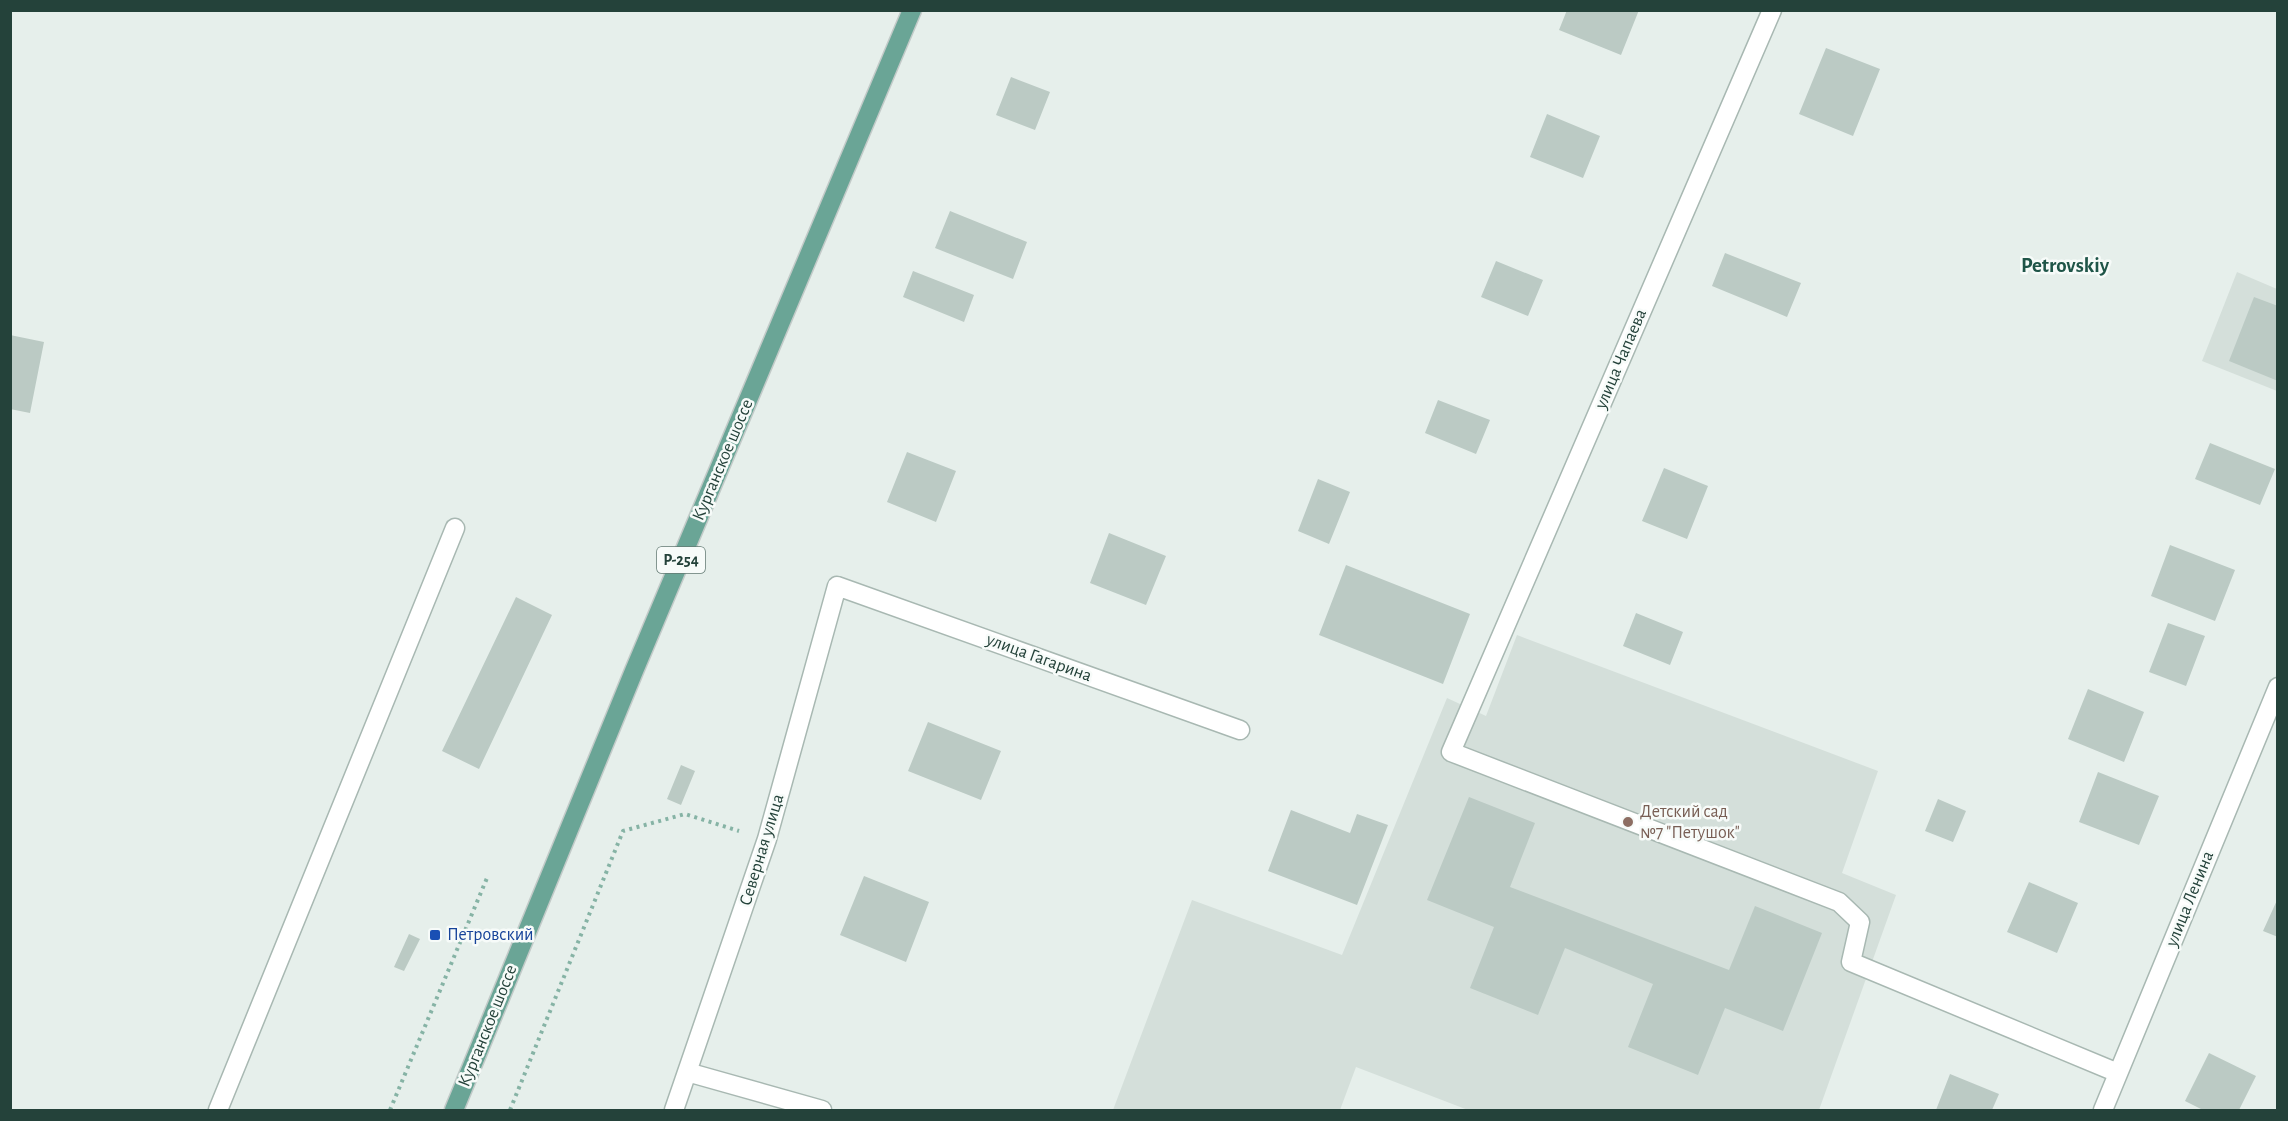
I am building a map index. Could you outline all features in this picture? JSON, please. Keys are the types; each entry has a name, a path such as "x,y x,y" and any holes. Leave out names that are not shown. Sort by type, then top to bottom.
{"main road":[{"name":"Курганское шоссе","path":"453,1110 634,671 912,10"}],"street":[{"name":"улица Чапаева","path":"1772,10 1451,752 1839,902 1860,922 1851,962 2118,1073"},
{"path":"218,1110 455,528"},
{"name":"улица Гагарина","path":"837,586 1240,730"},
{"name":"Северная улица","path":"674,1110 767,840 837,586"},
{"name":"улица Ленина","path":"2103,1110 2277,687"},
{"path":"687,1072 822,1110"}],"path":[{"path":"510,1110 623,831 685,814 767,840"},
{"path":"390,1110 487,878"}],"shaded area":[{"path":"2237,272 2277,289 2277,391 2202,361"},
{"name":"Детский сад №7 \"Петушок\"","path":"1517,635 1878,771 1842,873 1896,895 1819,1110 1468,1110 1356,1067 1340,1110 1113,1110 1192,900 1342,955 1447,698 1486,716"}],"building":[{"path":"1567,10 1639,10 1621,55 1559,30"},
{"path":"1826,48 1880,69 1853,136 1799,114"},
{"path":"1011,77 1050,92 1035,130 996,115"},
{"path":"1547,114 1600,136 1583,178 1530,157"},
{"path":"950,211 1027,242 1013,279 935,248"},
{"path":"1725,253 1801,283 1787,317 1712,286"},
{"path":"1496,261 1543,280 1528,316 1481,297"},
{"path":"913,271 974,295 964,322 903,297"},
{"path":"2254,297 2278,306 2278,381 2229,361"},
{"path":"10,335 44,342 30,413 10,409"},
{"path":"1438,400 1490,420 1476,454 1425,433"},
{"path":"2210,443 2275,469 2260,505 2195,479"},
{"path":"907,452 956,471 936,522 887,502"},
{"path":"1664,468 1708,486 1687,539 1642,521"},
{"path":"1318,479 1350,492 1329,544 1298,531"},
{"path":"1109,533 1166,556 1146,605 1090,583"},
{"path":"2170,545 2235,570 2215,621 2151,596"},
{"path":"1346,565 1470,614 1443,684 1319,635"},
{"path":"516,597 552,615 479,769 442,751"},
{"path":"1636,613 1683,632 1670,665 1623,646"},
{"path":"2168,623 2205,636 2186,686 2149,672"},
{"path":"2088,689 2144,712 2124,762 2068,739"},
{"path":"928,722 1001,751 981,800 908,771"},
{"path":"681,765 695,771 681,805 667,799"},
{"path":"2098,772 2159,796 2139,845 2079,822"},
{"path":"1469,797 1535,823 1510,887 1729,970 1755,906 1822,933 1783,1031 1725,1008 1698,1075 1628,1047 1653,984 1565,948 1538,1015 1470,988 1494,927 1427,900"},
{"path":"1938,799 1966,811 1953,842 1925,831"},
{"path":"1291,810 1350,833 1357,814 1388,825 1357,905 1268,871"},
{"path":"864,876 929,902 906,962 840,935"},
{"path":"2029,882 2078,903 2057,953 2007,932"},
{"path":"2278,898 2278,937 2263,931"},
{"path":"409,934 420,939 404,971 394,967"},
{"path":"2209,1053 2256,1076 2239,1110 2203,1110 2185,1101"},
{"path":"1950,1074 1999,1094 1992,1110 1936,1110"}],"place":[{"name":"Детский сад №7 \"Петушок\"","path":"1628,822"},
{"name":"Петровский","path":"435,935"}],"district":[{"name":"Petrovskiy","path":"2065,265"}]}
